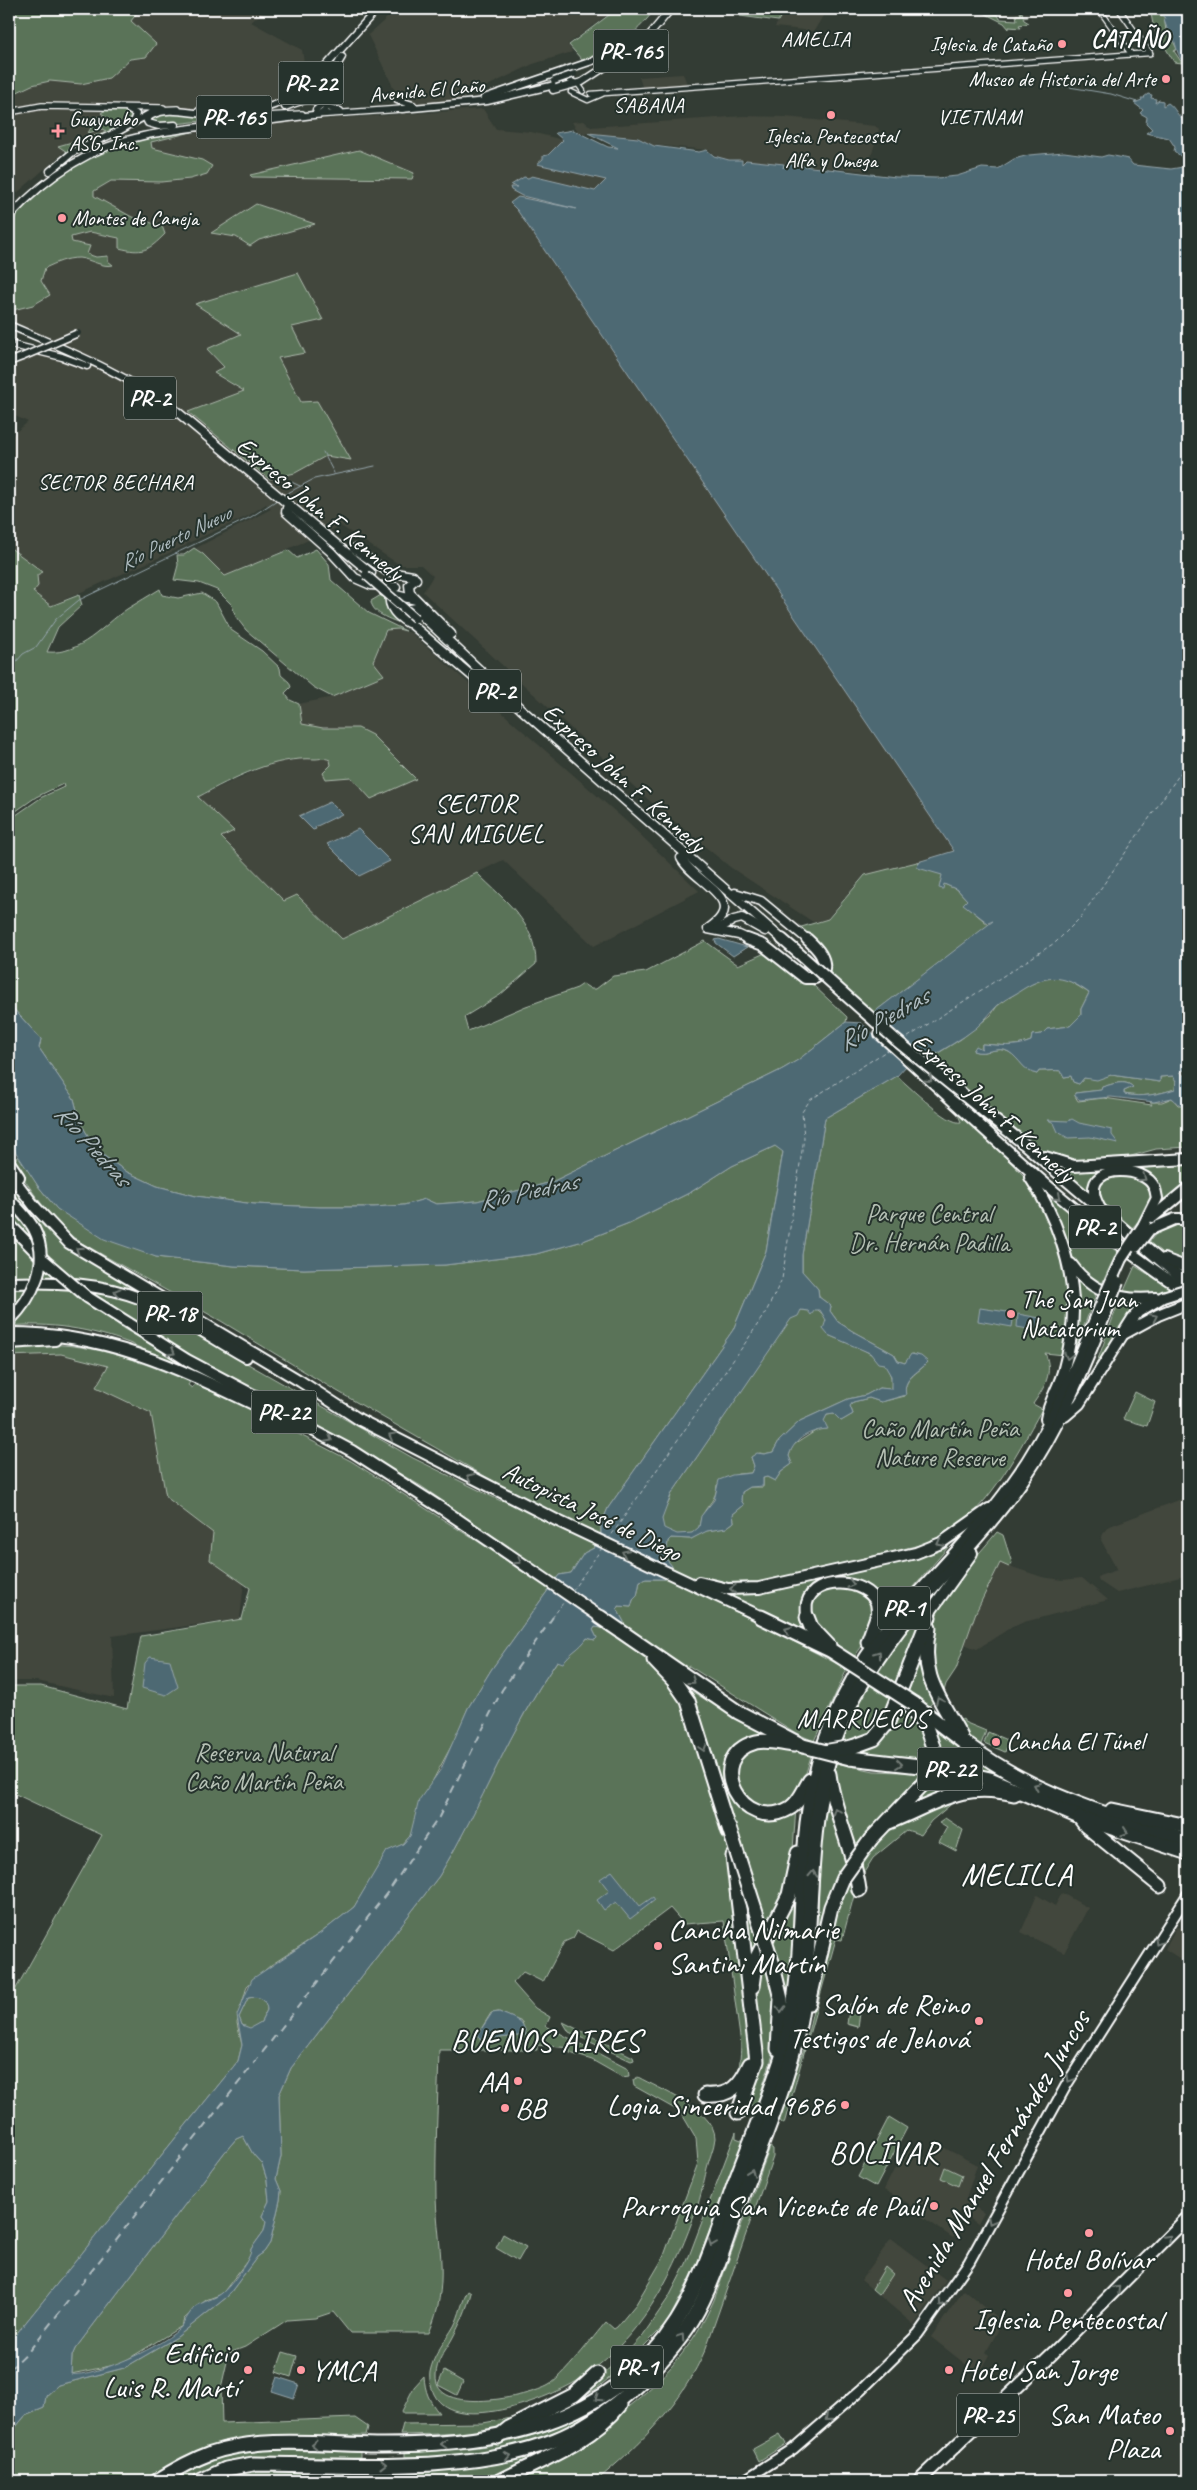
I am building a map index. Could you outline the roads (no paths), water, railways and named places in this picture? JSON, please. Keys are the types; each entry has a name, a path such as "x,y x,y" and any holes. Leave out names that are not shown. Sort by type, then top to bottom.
{"highway":[{"name":"PR-22","path":"9,217 66,166 93,151 122,141 241,120 269,111 305,94 342,57 358,35 370,9"},
{"name":"PR-22","path":"363,23 377,9"},
{"name":"PR-22","path":"9,208 50,171 75,154 112,140 135,134 232,119 283,102 308,86 358,35 371,25 384,9"},
{"name":"Avenida El Caño","path":"401,108 484,98 557,83 575,83 635,41 649,28 663,9"},
{"name":"PR-165","path":"575,83 619,58 647,38 671,9"},
{"path":"484,98 608,56 635,41"},
{"path":"122,141 312,116 324,112 326,105 325,86 342,57"},
{"name":"Avenida El Caño","path":"401,108 500,99 557,83"},
{"path":"500,99 563,89 575,83"},
{"path":"196,111 229,113 246,111 308,86"},
{"path":"269,111 307,99 318,100 322,104 317,110 295,114"},
{"path":"397,100 416,106"},
{"path":"326,105 329,109 340,111"},
{"path":"129,110 136,114 132,122"},
{"path":"50,171 62,158 119,131 156,110"},
{"path":"203,124 157,126 149,124 146,119 152,114 161,112 205,114"},
{"name":"Expreso John F. Kennedy","path":"9,326 114,375 170,412 278,494"},
{"name":"Expreso John F. Kennedy","path":"9,326 91,361 133,382 154,394 202,430 278,494 286,503 371,571 415,619 764,931 802,960 897,1041 1023,1143 1188,1284"},
{"path":"9,362 78,333"},
{"path":"9,338 9,345 44,352 114,375"},
{"path":"44,352 82,368"},
{"path":"158,392 188,414 202,430"},
{"path":"286,503 363,556 376,570 377,575 369,579 353,573"},
{"path":"286,503 286,512 361,582 379,591 392,588 417,600"},
{"path":"363,556 371,571 384,577 379,591"},
{"path":"371,571 415,577 409,587 410,593 520,703 521,708"},
{"path":"392,588 389,604 392,609 400,618 415,619"},
{"path":"415,619 404,617 404,612 410,608 421,609 443,627"},
{"name":"Expreso John F. Kennedy","path":"415,619 521,708 754,914 1008,1153 1108,1238 1188,1293"},
{"path":"681,858 684,864 720,897 724,904 722,920 713,929"},
{"path":"710,875 717,877 739,897 756,899 776,912 815,946 824,956 827,967 825,971 811,979 800,976 762,945 735,934 713,929"},
{"path":"754,914 748,903 756,899"},
{"path":"713,929 738,918 748,920 764,931"},
{"path":"731,921 730,928 735,934"},
{"path":"1023,1143 1055,1162 1074,1166 1188,1159"},
{"path":"1008,1153 1027,1173 1041,1194 1066,1256 1074,1291 1075,1314 1062,1378 1046,1416 1046,1430"},
{"path":"9,1162 24,1184 35,1207"},
{"path":"1101,1210 1094,1191 1095,1183 1099,1177 1113,1170 1136,1173 1152,1184 1156,1194 1155,1205 1146,1228 1156,1229 1168,1220 1188,1219"},
{"name":"Autopista José de Diego","path":"9,1173 35,1207 69,1243 300,1381 315,1393 407,1445 505,1495 832,1651 874,1677 912,1707"},
{"name":"PR-1","path":"769,2108 776,2072 794,2008 806,1815 813,1778 835,1712 866,1655 897,1616 994,1507 1046,1430 1071,1382 1106,1303 1146,1228 1188,1188"},
{"name":"PR-1","path":"1146,1228 1188,1195"},
{"path":"9,1198 34,1228 40,1243 41,1259 39,1272 32,1290 20,1310 9,1321"},
{"name":"PR-22","path":"9,1224 44,1260 87,1297 136,1331 192,1364 291,1415 305,1426 352,1451 478,1533 738,1712 803,1746 827,1758 851,1753 966,1773 1004,1784 1044,1802 1188,1840"},
{"path":"1148,1251 1175,1265 1188,1268"},
{"path":"1066,1256 1087,1282 1108,1295 1140,1300 1163,1297 1188,1289"},
{"name":"PR-18","path":"9,1283 74,1284 108,1289 135,1297 158,1306 296,1386 315,1393"},
{"path":"1061,1420 1079,1404 1138,1312 1163,1297"},
{"name":"PR-1","path":"157,2481 203,2456 234,2447 270,2444 408,2445 466,2443 529,2431 595,2401 619,2383 664,2340 681,2314 698,2279 796,2044 807,1970 815,1837 827,1758 851,1700 891,1636 989,1525 1023,1482 1061,1420 1078,1384 1106,1303"},
{"path":"1122,1335 1158,1315 1188,1303"},
{"name":"PR-18","path":"9,1333 59,1334 90,1340 146,1357 201,1379 286,1420 305,1426"},
{"path":"9,1343 40,1340 90,1340"},
{"path":"669,1574 728,1589 759,1588 781,1584 930,1548 962,1530 982,1513 994,1507"},
{"path":"851,1753 874,1739 888,1722 926,1622 943,1593 966,1562 989,1525"},
{"path":"832,1651 816,1633 808,1620 810,1600 819,1588 833,1583 851,1583 867,1591 874,1599 879,1616 876,1627 867,1644 866,1655"},
{"path":"943,1593 928,1633 927,1666 937,1696 963,1742"},
{"path":"636,1641 674,1681 688,1701 779,1988 782,2014 776,2072"},
{"name":"PR-22","path":"912,1707 1013,1775 1080,1811 1188,1853"},
{"path":"796,2044 803,2031 831,1908 843,1878 871,1839 922,1785 932,1769 933,1747 926,1727 912,1707"},
{"path":"803,1746 767,1742 752,1743 743,1748 733,1760 729,1774 730,1787 740,1802 756,1811 768,1813 784,1811 794,1805 813,1778"},
{"path":"827,1758 834,1804 856,1861 860,1890"},
{"path":"889,1822 946,1795 962,1790 997,1790 1044,1802"},
{"path":"1160,1886 1086,1826 1080,1811 1188,1826"},
{"path":"738,2113 756,2067 757,2036 753,1989 754,1967 757,1957 789,1895 806,1815"},
{"path":"705,2095 720,2096 730,2093 738,2087 756,2047 728,1825"},
{"name":"PR-1","path":"200,2481 226,2469 253,2464 360,2465 477,2462 536,2448 590,2422 624,2398 662,2362 696,2314 714,2275 753,2150"},
{"path":"494,2439 509,2428 574,2395 597,2374"},
{"path":"500,2481 608,2420 617,2411 624,2398"}],"main road":[{"path":"1099,9 1131,54"},
{"path":"591,94 1150,53 1119,9"},
{"path":"558,74 575,83 584,91 596,96"},
{"path":"575,83 588,100 606,93"},
{"path":"176,103 176,106 180,109"},
{"name":"Avenida El Caño","path":"9,113 42,106 164,108 254,116 401,108"},
{"path":"156,110 164,108"},
{"name":"Avenida El Caño","path":"9,113 32,109 156,110 265,118 401,108"},
{"name":"Avenida Manuel Fernández Juncos","path":"743,2481 793,2449 862,2389 918,2334 969,2262 1067,2084 1188,1894"},
{"name":"PR-25","path":"919,2481 1058,2348 1188,2217"}],"water":[{"path":"1163,9 1188,9 1188,61 1182,61 1180,57 1172,35 1175,35 1169,34 1165,18 1159,13 1162,15"},
{"name":"Río Piedras","path":"1148,94 1152,95 1151,98 1156,99 1155,103 1159,100 1163,101 1163,106 1168,103 1171,105 1184,119 1183,123 1188,126 1186,130 1188,132 1188,1068 1180,1072 1188,1079 1188,1105 1179,1104 1172,1098 1154,1102 1111,1097 1080,1100 1075,1096 1075,1093 1101,1090 1102,1087 1123,1083 1133,1087 1124,1091 1124,1094 1137,1096 1157,1094 1175,1089 1176,1081 1173,1076 1160,1077 1160,1082 1111,1075 1097,1080 1084,1078 1079,1084 1073,1082 1071,1076 1064,1077 1061,1071 1039,1071 1037,1074 1033,1073 1005,1050 973,1051 976,1046 982,1049 982,1044 1019,1045 1031,1041 1032,1035 1042,1034 1047,1029 1070,1026 1081,1015 1081,1009 1089,993 1079,986 1062,979 1053,978 1036,982 1006,999 976,1028 927,1060 873,1013 993,921 988,923 963,904 967,900 958,890 944,884 943,889 939,888 942,875 918,868 917,866 921,861 954,851 517,210 510,203 518,197 577,209 522,196 511,190 510,187 517,187 511,185 524,177 532,176 595,191 606,180 537,164 543,159 543,156 548,155 563,140 555,133 573,130 608,147 618,148 588,133 638,138 654,146 699,152 707,150 714,156 729,160 742,160 742,164 746,160 784,164 783,168 786,164 896,177 937,178 957,176 982,168 998,169 1014,159 1029,155 1064,152 1101,157 1108,155 1119,157 1128,159 1133,165 1171,169 1183,167 1183,158 1174,151 1175,147 1169,138 1146,133 1152,129 1146,123 1147,117 1140,113 1143,110 1134,103 1142,100 1141,98 1145,98"},
{"path":"330,802 342,814 315,827 316,829 313,830 299,816"},
{"path":"358,829 390,861 359,876 327,844"},
{"path":"719,939 747,947 733,956 716,943 715,940"},
{"name":"Río Piedras","path":"9,1004 41,1039 39,1048 74,1099 80,1122 97,1151 127,1172 157,1186 196,1196 254,1204 320,1207 404,1205 425,1199 436,1204 477,1201 552,1182 781,1070 798,1060 846,1022 861,1023 908,1064 897,1076 825,1118 802,1255 802,1271 818,1289 819,1297 831,1306 830,1311 838,1322 894,1354 898,1361 905,1363 911,1354 921,1356 928,1362 906,1384 906,1395 881,1402 869,1398 853,1402 850,1406 853,1414 841,1421 834,1414 827,1415 824,1421 828,1429 815,1431 799,1440 789,1456 792,1464 781,1472 775,1481 767,1477 763,1478 763,1486 750,1487 742,1492 741,1500 744,1505 733,1514 734,1522 726,1528 707,1531 691,1539 671,1538 668,1541 666,1559 672,1566 665,1579 646,1579 640,1581 637,1596 633,1600 631,1607 618,1606 617,1609 624,1622 623,1625 609,1633 602,1628 595,1627 593,1630 597,1638 595,1640 587,1638 563,1663 557,1661 540,1686 510,1740 469,1822 439,1876 291,2068 279,2095 281,2156 276,2179 281,2191 280,2200 270,2243 264,2252 257,2257 227,2297 177,2337 124,2368 58,2385 46,2396 44,2408 25,2416 9,2435 9,2343 238,2061 242,2045 237,2015 252,1979 322,1932 354,1907 387,1851 403,1844 410,1836 419,1800 441,1769 468,1708 491,1670 559,1575 571,1573 584,1553 594,1548 601,1534 601,1525 608,1508 733,1330 766,1251 783,1152 775,1146 732,1166 691,1192 629,1223 583,1241 536,1254 445,1265 304,1269 234,1266 156,1257 104,1239 57,1209 38,1186 9,1142","holes":["801,1310 808,1311 811,1315 815,1310 820,1310 826,1320 823,1329 828,1335 870,1353 878,1363 884,1364 891,1376 891,1389 879,1388 866,1395 848,1399 800,1421 779,1441 773,1452 757,1453 751,1457 754,1466 751,1473 732,1475 719,1480 714,1500 701,1516 699,1527 692,1533 677,1534 664,1528 662,1519 671,1495 791,1319 798,1316","248,1998 259,1998 265,2003 267,2010 261,2022 250,2028 242,2025 239,2017","243,2136 253,2154 262,2164 267,2180 269,2201 262,2216 266,2222 264,2231 251,2249 248,2259 240,2272 222,2293 195,2307 182,2326 162,2342 130,2358 96,2371 71,2374 72,2356 75,2349 236,2139"]},
{"path":"1072,1119 1079,1123 1112,1130 1112,1135 1118,1143 1090,1137 1068,1138 1058,1132 1054,1123 1048,1120 1068,1121"},
{"path":"980,1308 1014,1313 1012,1327 978,1321"},
{"path":"1018,1314 1040,1318 1039,1331 1017,1327"},
{"path":"150,1657 170,1660 178,1687 166,1695 142,1688 145,1663"},
{"path":"612,1871 640,1906 653,1897 655,1900 630,1919 616,1902 604,1910 597,1900 609,1891 600,1879"},
{"path":"499,2012 520,2023 526,2035 481,2040 478,2034 492,2013"},
{"path":"277,2377 299,2384 294,2398 272,2391"}],"waterway":[{"path":"1042,76 1051,84 1111,94 1137,102"},
{"path":"323,452 334,473"},
{"name":"Río Puerto Nuevo","path":"284,495 314,479 375,466"},
{"path":"285,479 300,486"},
{"name":"Río Puerto Nuevo","path":"9,670 23,654 36,647 56,619 79,600 251,517 277,500"}],"place":[{"name":"Iglesia de Cataño","path":"1062,44"},
{"name":"Museo de Historia del Arte","path":"1166,79"},
{"name":"Iglesia Pentecostal Alfa y Omega","path":"831,115"},
{"name":"Guaynabo ASG, Inc.","path":"58,131"},
{"name":"Montes de Caneja","path":"62,218"},
{"name":"The San Juan Natatorium","path":"1011,1314"},
{"name":"Cancha El Túnel","path":"996,1742"},
{"name":"Cancha Nilmarie Santini Martín","path":"658,1946"},
{"name":"Salón de Reino Testigos de Jehová","path":"979,2021"},
{"name":"AA","path":"518,2081"},
{"name":"Logia Sinceridad 9686","path":"845,2105"},
{"name":"BB","path":"505,2108"},
{"name":"Parroquia San Vicente de Paúl","path":"934,2206"},
{"name":"Hotel Bolívar","path":"1089,2233"},
{"name":"Iglesia Pentecostal","path":"1068,2293"},
{"name":"Edificio Luis R. Martí","path":"248,2370"},
{"name":"YMCA","path":"301,2370"},
{"name":"Hotel San Jorge","path":"949,2370"},
{"name":"San Mateo Plaza","path":"1170,2431"}],"district":[{"name":"AMELIA","path":"816,39"},
{"name":"CATAÑO","path":"1130,39"},
{"name":"SABANA","path":"649,105"},
{"name":"VIETNAM","path":"980,117"},
{"name":"SECTOR BECHARA","path":"116,482"},
{"name":"SECTOR SAN MIGUEL","path":"476,818"},
{"name":"MARRUECOS","path":"863,1718"},
{"name":"MELILLA","path":"1017,1874"},
{"name":"BUENOS AIRES","path":"546,2040"},
{"name":"BOLÍVAR","path":"884,2152"}],"park label":[{"name":"Parque Central Dr. Hernán Padilla","path":"929,1228"},
{"name":"Caño Martín Peña Nature Reserve","path":"940,1444"},
{"name":"Reserva Natural Caño Martín Peña","path":"264,1768"}]}
